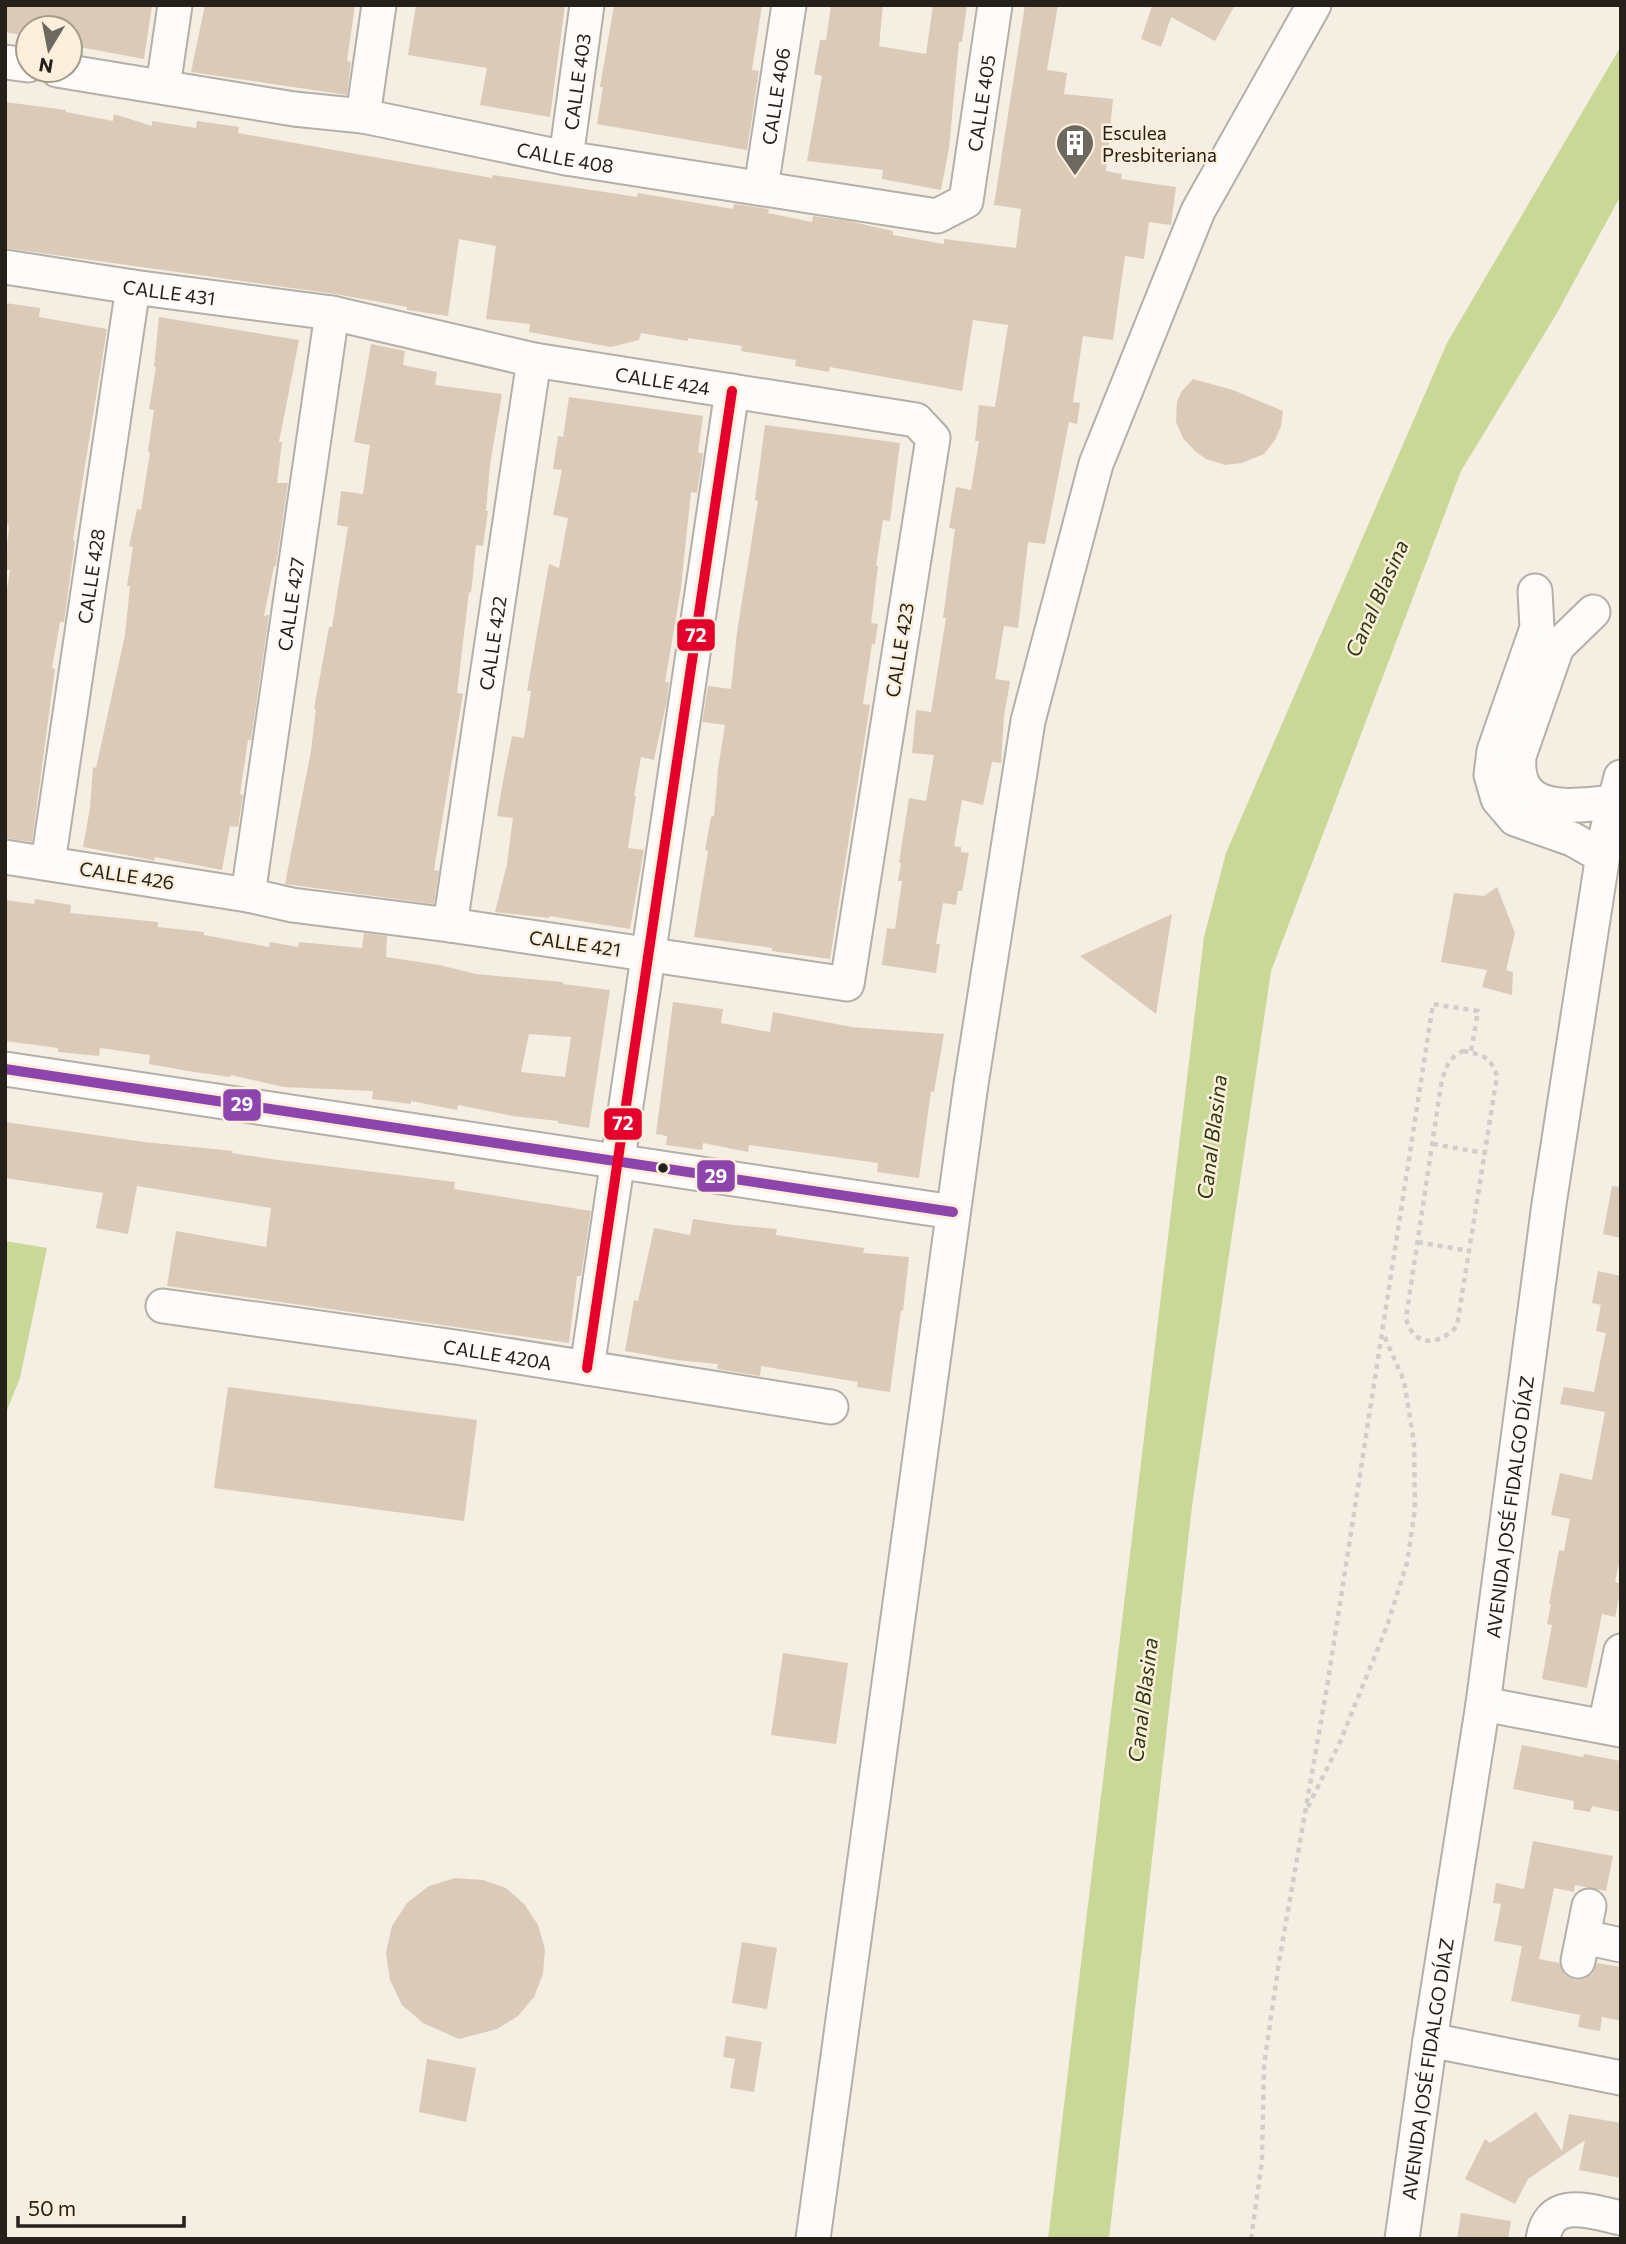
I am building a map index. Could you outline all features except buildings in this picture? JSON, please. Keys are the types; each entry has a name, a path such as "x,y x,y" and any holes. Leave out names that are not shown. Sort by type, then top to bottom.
{"street":[{"path":"163,87 175,5"},
{"path":"363,116 379,5"},
{"name":"CALLE 403","path":"566,158 587,5"},
{"name":"CALLE 406","path":"761,188 789,5"},
{"name":"CALLE 405","path":"965,201 995,5"},
{"path":"813,2239 953,1212 1028,720 1096,464 1198,211 1314,5"},
{"name":"CALLE 408","path":"84,74 294,109 363,116 566,158 937,216 965,201"},
{"name":"CALLE 431","path":"5,267 332,313 534,360"},
{"name":"CALLE 428","path":"48,863 133,287"},
{"name":"CALLE 427","path":"248,895 332,313"},
{"name":"CALLE 424","path":"534,360 916,420"},
{"name":"CALLE 422","path":"450,925 534,360"},
{"path":"587,1368 732,391"},
{"name":"CALLE 423","path":"862,888 933,438 916,420"},
{"path":"1535,591 1537,628 1494,751 1491,775 1498,799 1515,820 1572,839 1602,856"},
{"path":"1593,612 1557,647 1519,756 1517,771 1522,785 1532,797 1552,805 1577,806 1617,790"},
{"name":"AVENIDA JOSÉ FIDALGO DÍAZ","path":"1402,2239 1430,2040 1483,1704 1548,1218 1602,856 1617,790"},
{"name":"CALLE 426","path":"5,857 248,895"},
{"name":"CALLE 421","path":"248,895 292,905 450,925 847,984 862,888"},
{"path":"5,1069 953,1212"},
{"name":"CALLE 420A","path":"163,1306 831,1407"},
{"path":"1483,1704 1613,1728 1621,1651"},
{"path":"1584,1935 1621,1945"},
{"path":"1430,2040 1621,2078"},
{"path":"1543,2239 1545,2230 1558,2213 1571,2208 1621,2218"}],"path":[{"path":"1251,2239 1262,2161 1264,2065 1279,1962 1327,1687 1433,1004 1478,1011 1471,1051"},
{"path":"1463,1051 1483,1055 1493,1065 1497,1076 1485,1153 1457,1326 1447,1338 1435,1341 1416,1338 1409,1329 1406,1318 1433,1144 1446,1068 1453,1056 1463,1051"},
{"path":"1433,1144 1485,1153"},
{"path":"1418,1242 1469,1251"},
{"path":"1305,1814 1340,1742 1387,1626 1407,1563 1415,1509 1414,1443 1404,1381 1382,1331"}],"water":[{"name":"Canal Blasina","path":"1621,46 1621,195 1557,313 1461,471 1271,971 1192,1506 1109,2239 1048,2239 1204,937 1226,853 1447,343"},
{"path":"5,1241 47,1248 20,1378 5,1415"}],"transit line":[{"name":"72","path":"587,1368 732,391"},
{"name":"29","path":"5,1069 953,1212"}],"place":[{"name":"Esculea Presbiteriana","path":"1075,177"}]}
